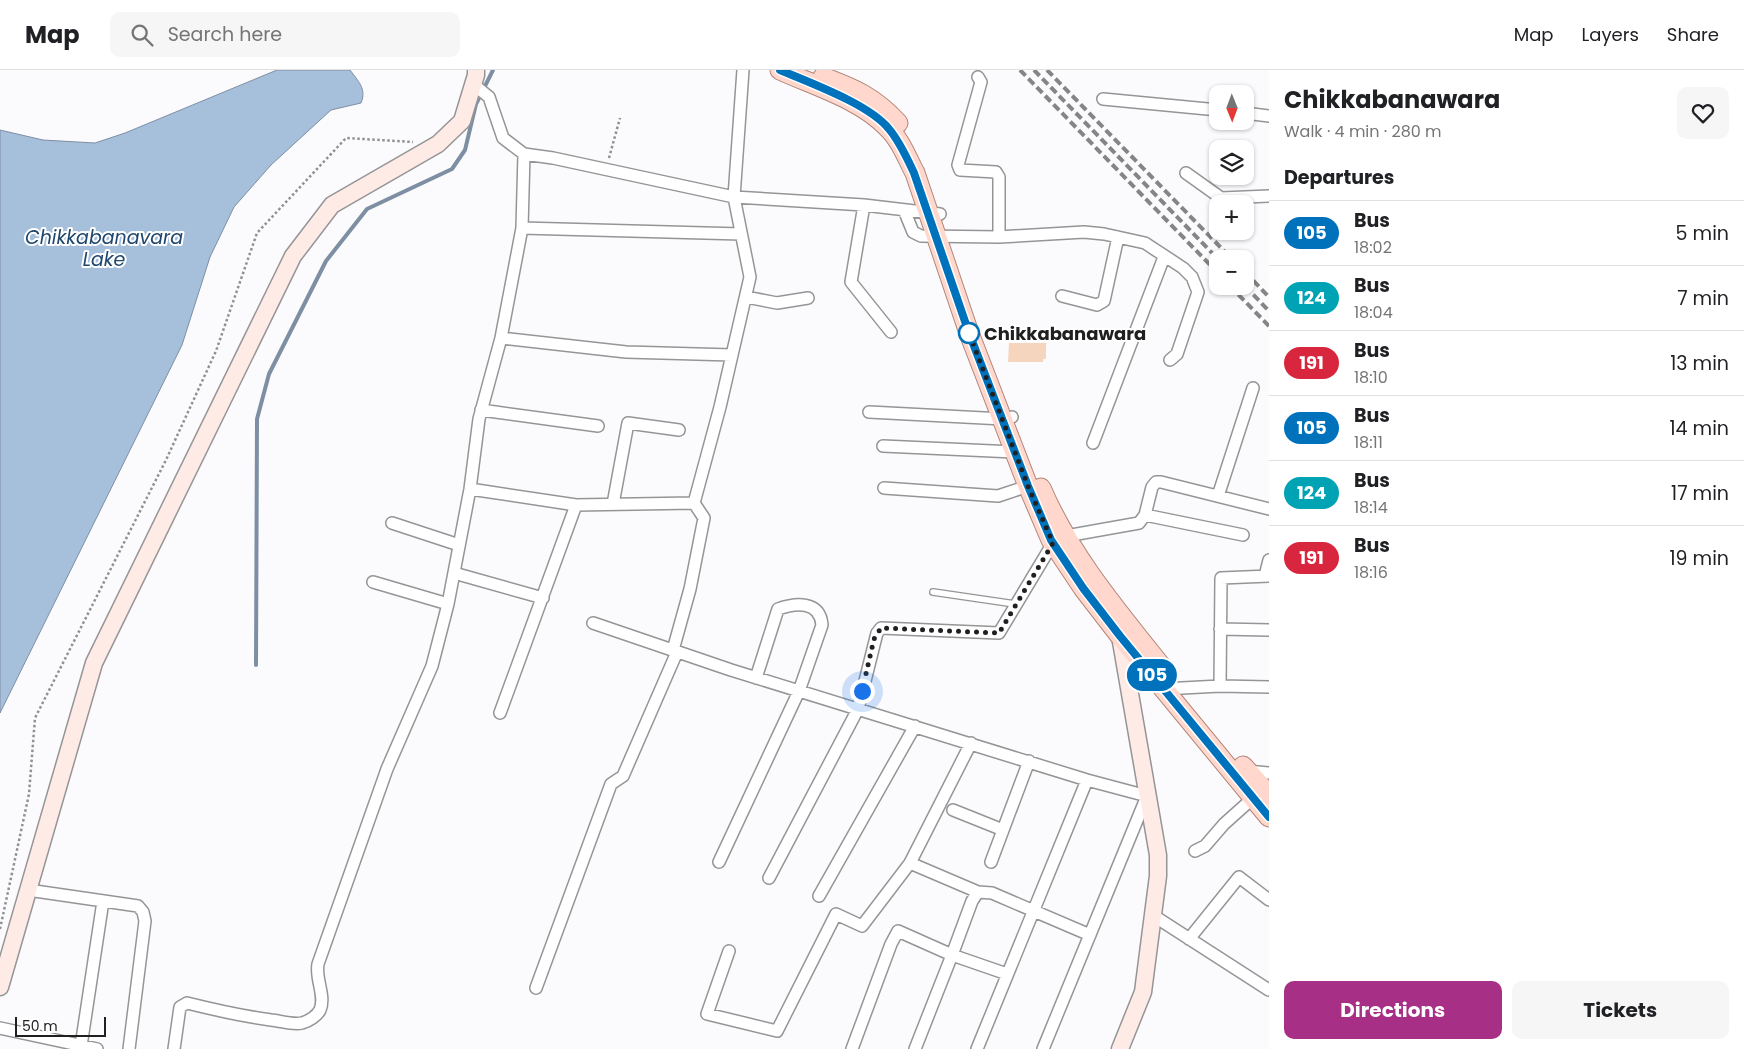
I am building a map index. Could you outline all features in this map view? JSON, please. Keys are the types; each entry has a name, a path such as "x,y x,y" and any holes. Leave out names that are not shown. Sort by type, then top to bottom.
{"main road":[{"path":"780,70 866,109 888,128 904,150 934,214"},
{"path":"813,71 852,88 881,104 904,130 916,151 941,236 1008,418 1044,494 1060,540"},
{"path":"1008,418 1014,452 1028,486 1060,540 1125,631 1261,796 1269,817"}],"street":[{"path":"536,988 611,784 623,776 675,651 690,589 704,518 694,502 750,277 734,197 743,70"},
{"path":"978,76 981,82 958,164 960,170 989,170 996,172 999,177 998,237"},
{"path":"475,80 487,95 495,110 503,138 524,154 606,169 734,197 864,205 934,214"},
{"path":"0,987 94,663 293,256 332,205 438,144 462,121 475,80"},
{"path":"1103,99 1209,109"},
{"path":"1254,114 1269,116"},
{"path":"174,1049 180,1007 187,1003 237,1015 289,1023 301,1023 311,1019 320,1011 322,1002 316,973 318,964 387,769 427,680 448,604 470,489 481,410 501,338 522,228 524,154"},
{"path":"1186,174 1221,198 1269,196"},
{"path":"864,205 851,282 891,332"},
{"path":"904,210 913,232 921,236 998,237 1084,232 1145,243 1183,268 1192,277 1198,292 1198,298 1177,354 1170,360"},
{"path":"522,228 742,234"},
{"path":"1062,296 1097,305 1104,301 1118,237"},
{"path":"1093,443 1164,257"},
{"path":"746,297 777,303 808,298"},
{"path":"501,338 626,352 732,355"},
{"path":"1218,496 1253,388"},
{"path":"481,410 598,426"},
{"path":"869,412 1008,418"},
{"path":"613,504 628,423 679,430"},
{"path":"883,446 1014,452"},
{"path":"769,878 858,709 874,639 881,628 999,633 1016,604 1060,540 1139,523 1145,515 1152,487 1156,482 1269,509"},
{"path":"884,488 998,496 1028,486"},
{"path":"470,489 576,505 694,502"},
{"path":"500,714 576,505"},
{"path":"1145,515 1243,535"},
{"path":"392,523 459,546"},
{"path":"1220,686 1221,578 1267,576 1269,560"},
{"path":"454,573 543,598"},
{"path":"373,582 448,604"},
{"path":"719,862 799,691 822,625 821,617 817,611 807,604 791,604 778,610 756,678"},
{"path":"593,623 756,678 1087,780 1147,796"},
{"path":"1220,629 1269,630"},
{"path":"1120,1049 1143,992 1158,876 1158,854 1147,796 1125,631"},
{"path":"1171,688 1269,687"},
{"path":"819,896 916,726"},
{"path":"729,951 707,1014 777,1031 836,914 862,926 910,864 970,743"},
{"path":"991,862 1029,761"},
{"path":"1239,770 1269,773"},
{"path":"977,1049 1087,780"},
{"path":"1043,1049 1147,796"},
{"path":"1195,851 1205,846 1224,824 1261,796"},
{"path":"953,810 1003,830"},
{"path":"910,864 978,892 992,893 1090,935"},
{"path":"1189,939 1239,877 1269,900"},
{"path":"28,890 138,906 143,912 145,921 128,1049"},
{"path":"915,1049 972,901 978,892"},
{"path":"81,1046 103,901"},
{"path":"1154,916 1269,990"},
{"path":"852,1049 891,944 898,931 952,955 1008,974"},
{"path":"0,1028 52,1044 97,1049"}],"lane":[{"path":"933,592 1016,604"}],"path":[{"path":"606,169 620,118"}],"water":[{"name":"Chikkabanavara Lake","path":"277,70 350,70 359,82 363,98 361,103 331,110 271,165 234,207 210,257 182,345 0,713 0,130 43,140 95,143 125,133"}],"building":[{"path":"1009,343 1046,343 1046,359 1043,359 1043,362 1008,362"}],"waterway":[{"path":"256,665 257,419 269,374 326,261 367,209 452,169 465,150 476,104 493,70"}],"railway":[{"path":"1020,70 1209,264"},
{"path":"1034,70 1209,250"},
{"path":"1047,70 1223,250"},
{"path":"1254,281 1269,297"},
{"path":"1239,295 1269,326"},
{"path":"1254,295 1269,311"}],"bus line":[{"name":"105","path":"780,70 866,109 888,128 904,150 914,173 969,333 1014,452 1051,540 1083,588 1120,636 1269,817"}],"place":[{"name":"Chikkabanawara","path":"969,333"}],"route":[{"path":"862,691 874,639 881,628 999,633 1053,543 1014,452 969,333"}]}
